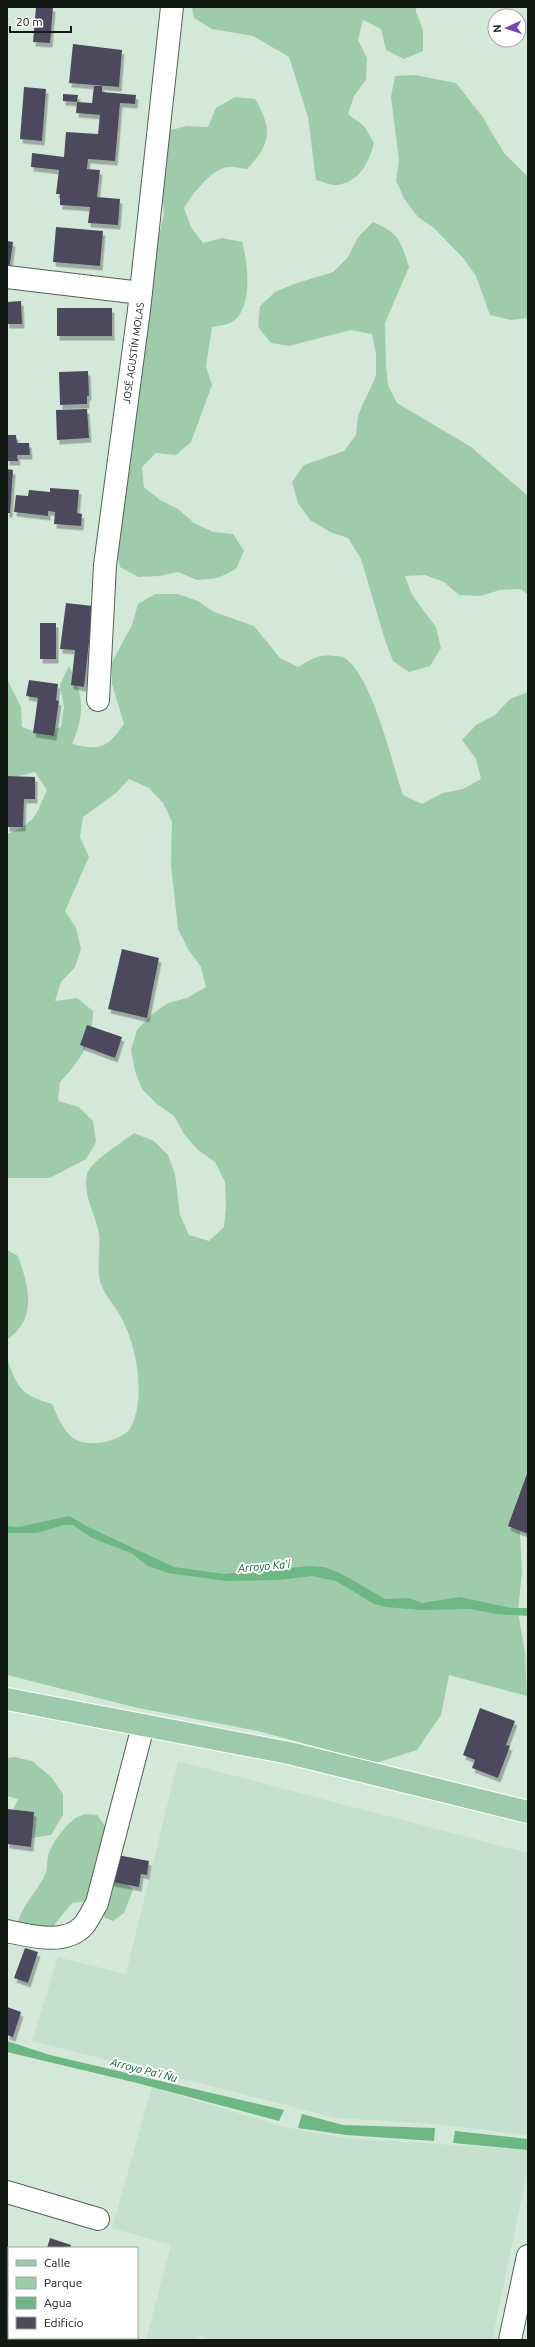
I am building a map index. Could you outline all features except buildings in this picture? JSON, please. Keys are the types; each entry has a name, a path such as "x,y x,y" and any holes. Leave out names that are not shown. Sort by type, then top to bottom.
{"main road":[{"path":"7,1699 289,1753 528,1812"}],"street":[{"name":"JOSÉ AGUSTÍN MOLAS","path":"98,700 105,565 141,293 172,7"},
{"path":"7,277 141,293"},
{"path":"7,1931 45,1938 68,1935 83,1926 97,1903 143,1726"},
{"path":"7,2192 98,2219"},
{"path":"510,2340 528,2256"}],"shaded area":[{"path":"178,1761 528,1853 528,2135 434,2124 337,2118 32,2041 58,1957 126,1974"},
{"path":"152,2087 284,2127 345,2138 528,2150 528,2169 492,2340 215,2340 197,2335 196,2340 146,2340 171,2245 112,2228"}],"green space":[{"path":"192,7 416,7 416,12 423,30 423,51 404,59 386,50 381,29 363,20 358,40 367,58 366,80 354,96 348,114 364,126 374,143 366,164 352,180 337,185 332,185 316,180 308,117 289,57 253,36 212,29 194,18"},
{"path":"415,75 456,83 482,116 504,153 528,177 528,318 511,320 490,315 476,276 464,259 434,228 418,217 405,200 396,181 399,160 391,97 395,76"},
{"path":"235,97 255,99 265,119 267,128 265,144 261,152 247,169 228,167 215,172 203,183 184,208 191,227 203,243 222,238 242,242 247,274 246,298 243,309 238,317 230,323 212,327 206,366 212,385 191,442 176,455 156,453 142,467 144,487 160,500 178,509 194,523 213,532 233,534 244,551 236,569 218,578 197,580 178,572 159,576 138,577 120,567 115,546 149,279 164,214 162,190 167,131 187,126 208,127 216,108"},
{"path":"373,222 389,230 398,239 409,267 385,323 388,385 397,403 471,447 528,496 528,595 521,589 500,590 480,596 459,595 444,582 425,575 405,576 412,595 436,627 441,648 430,666 409,672 393,661 385,640 361,559 348,538 330,532 310,520 298,503 292,482 304,465 344,451 356,435 358,415 376,376 376,354 372,334 351,330 289,346 271,343 258,327 260,306 275,292 294,284 333,272 348,257 358,237"},
{"path":"155,594 178,594 198,601 214,612 254,626 280,658 298,667 319,656 343,657 353,666 363,681 372,700 380,720 403,795 422,804 443,793 463,789 481,779 476,759 462,740 476,725 495,715 510,699 528,692 528,1516 520,1533 522,1572 518,1612 525,1653 527,1696 449,1675 441,1715 417,1750 376,1763 258,1731 138,1708 7,1675 7,1358 14,1377 22,1389 33,1397 52,1404 65,1430 78,1441 85,1443 102,1442 125,1434 130,1429 137,1408 139,1386 134,1350 126,1327 100,1281 99,1235 86,1188 89,1169 108,1152 134,1133 154,1141 168,1155 175,1174 180,1215 189,1235 209,1241 224,1227 226,1206 225,1182 215,1162 198,1150 184,1134 174,1116 157,1104 142,1089 135,1071 131,1050 137,1030 151,1015 168,1003 187,998 206,987 201,967 188,949 178,929 171,865 172,822 163,803 149,788 129,779 116,793 83,817 80,837 89,857 65,911 76,928 81,949 75,967 61,982 55,1001 77,998 93,1011 91,1032 88,1041 80,1058 60,1082 58,1101 79,1107 93,1121 96,1142 86,1159 50,1178 7,1178 7,834 23,826 33,818 40,807 47,790 35,772 15,777 7,784 7,679 21,707 22,727 41,734 61,727 64,707 60,685 69,666 78,686 81,705 79,723 72,744 97,747 108,743 124,724 112,684 112,662 132,625 138,604"},
{"path":"7,1250 18,1256 28,1290 28,1301 27,1312 23,1322 17,1331 7,1340"},
{"path":"14,1757 32,1761 51,1777 63,1794 63,1815 51,1835 32,1838 20,1830 13,1810 18,1799 7,1796 7,1758"},
{"path":"85,1814 97,1815 106,1827 121,1877 133,1890 124,1913 113,1921 105,1918 97,1903 88,1901 72,1903 43,1936 27,1944 18,1945 17,1926 19,1918 45,1875 48,1856 52,1847 65,1828 75,1818"}],"water":[{"path":"69,1516 86,1526 174,1567 224,1574 310,1566 324,1567 342,1574 385,1599 409,1598 422,1603 460,1597 511,1608 528,1608 528,1616 496,1614 470,1609 421,1610 386,1607 374,1604 336,1581 312,1576 279,1580 226,1581 168,1573 148,1566 131,1553 92,1538 73,1525 63,1525 37,1533 7,1533 7,1526 19,1527"},
{"path":"7,2041 50,2055 284,2110 279,2121 137,2083 7,2052"},
{"path":"302,2114 343,2125 435,2128 434,2141 346,2135 298,2128"},
{"path":"455,2131 528,2139 528,2150 453,2143"}],"water label":[{"name":"Arroyo Ka'i","path":"264,1566"},
{"name":"Arroyo Pa'i Ñu","path":"144,2070"}]}
